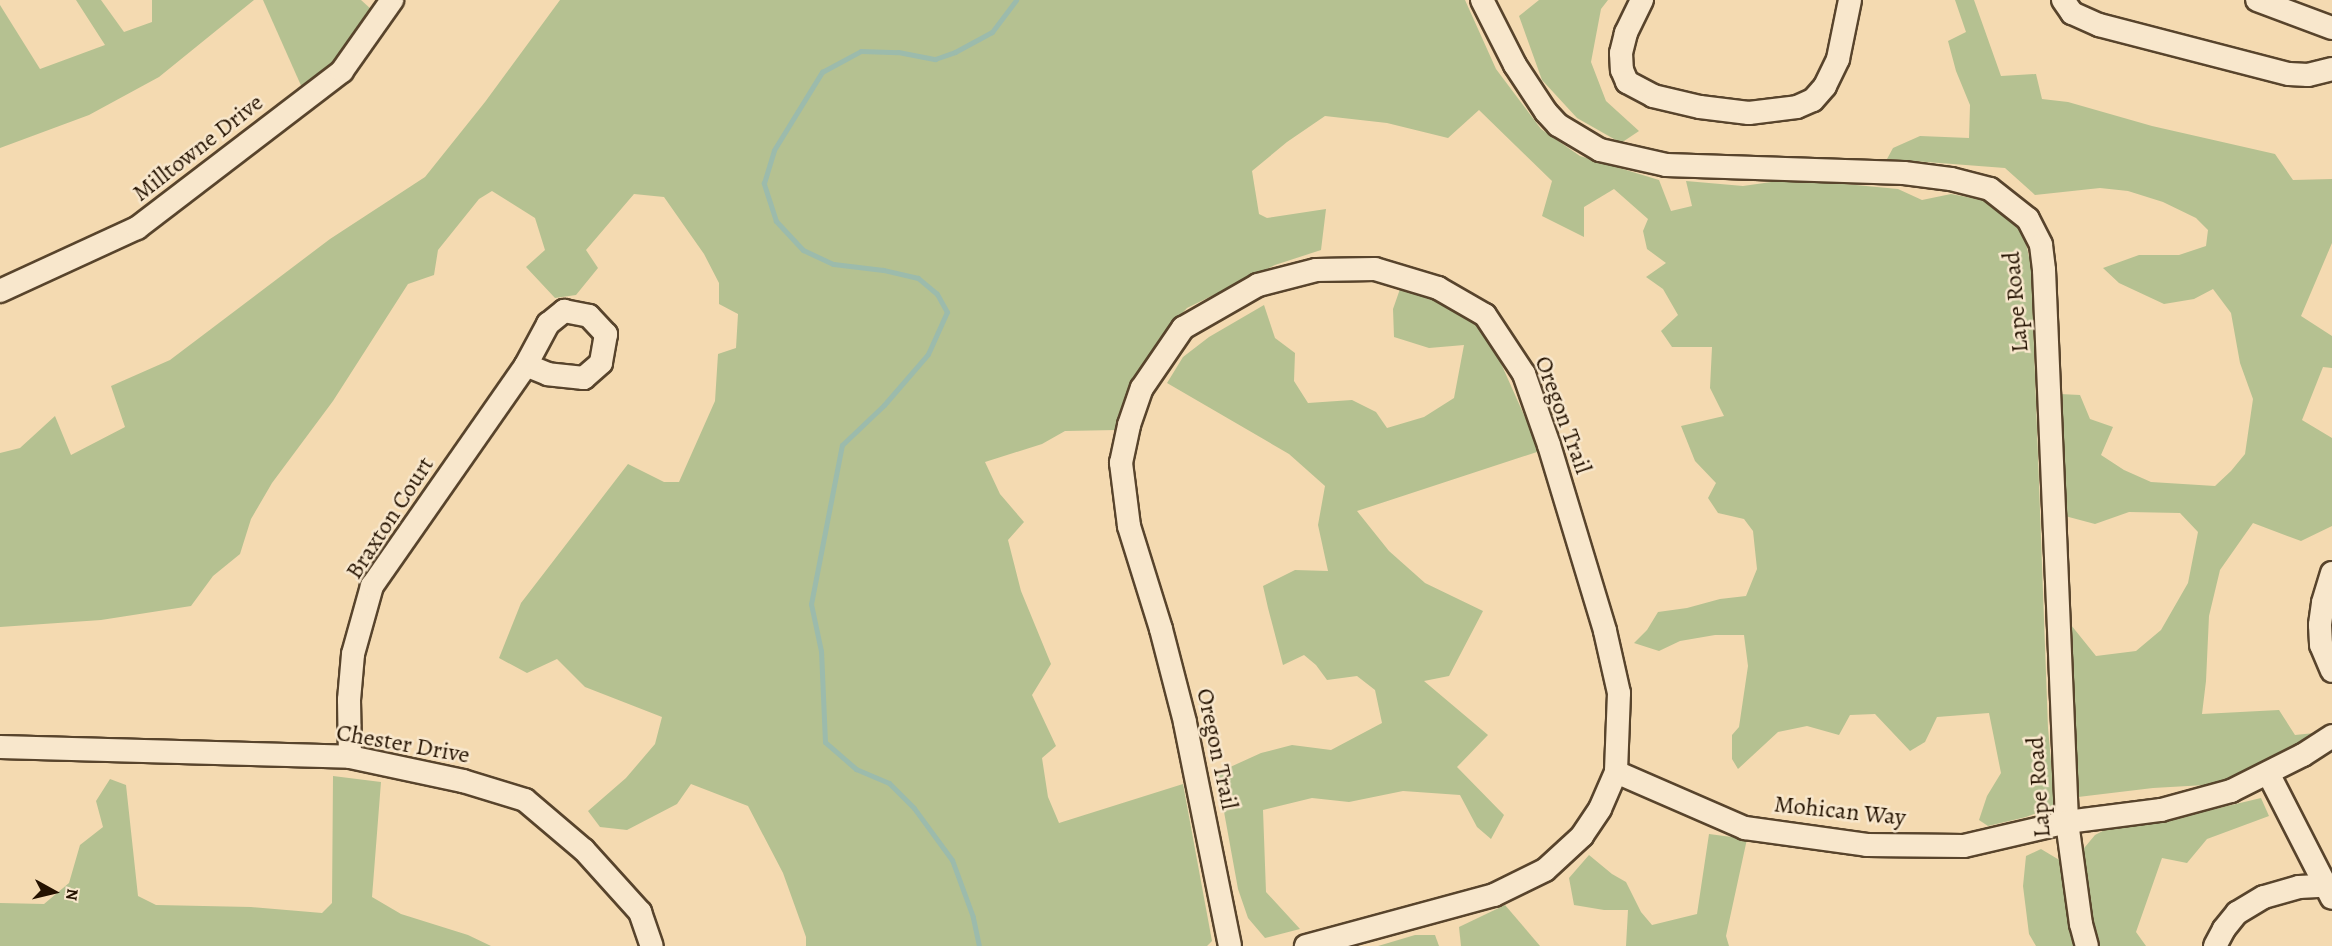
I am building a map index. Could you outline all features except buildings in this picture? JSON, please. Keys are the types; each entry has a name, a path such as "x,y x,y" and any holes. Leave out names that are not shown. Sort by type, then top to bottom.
{"street":[{"name":"Milltowne Drive","path":"0,291 137,228 342,71 392,0"},
{"name":"Lape Road","path":"1482,0 1515,65 1546,112 1558,125 1600,150 1666,165 1904,173 1951,179 1990,189 2028,219 2041,245 2044,270 2067,822 2081,924 2087,946"},
{"path":"1642,0 1626,33 1621,53 1622,70 1627,82 1653,96 1700,107 1749,114 1797,108 1814,100 1825,86 1838,59 1850,0"},
{"path":"2063,0 2072,13 2099,25 2132,34 2289,74 2307,75 2332,69"},
{"path":"2257,0 2332,28"},
{"name":"Oregon Trail","path":"1230,946 1185,722 1161,629 1128,526 1121,463 1129,425 1142,388 1183,328 1258,285 1316,270 1375,269 1438,288 1485,315 1524,374 1549,445 1605,631 1619,693 1616,772 1600,809 1582,836 1545,870 1494,895 1306,946"},
{"name":"Braxton Court","path":"350,757 349,700 353,654 372,586 526,365"},
{"path":"2332,573 2323,603 2320,625 2321,645 2332,671"},
{"name":"Mohican Way","path":"1616,772 1745,828 1867,845 1964,846 2067,822 2161,810 2231,791 2268,773 2332,736"},
{"name":"Chester Drive","path":"0,747 350,757 464,781 525,800 584,850 640,912 652,946"},
{"path":"2268,773 2330,889"},
{"path":"2215,946 2224,929 2237,913 2264,897 2299,887 2330,889"}],"green space":[{"path":"76,0 101,0 124,32 152,22 152,0 254,0 159,77 89,115 0,148 0,5 40,69 105,45"},
{"path":"263,0 361,0 372,10 338,61 303,90"},
{"path":"560,0 1465,0 1496,69 1541,129 1580,156 1659,180 1671,211 1692,206 1686,181 1743,186 1792,179 1898,189 1922,200 1951,194 1982,200 2011,216 2025,239 2031,266 2048,728 2055,806 2026,817 1988,826 1979,820 1987,796 2001,773 1989,713 1937,717 1925,742 1910,751 1875,714 1850,715 1839,735 1807,726 1778,732 1738,769 1732,759 1732,735 1739,727 1748,666 1744,635 1715,635 1680,641 1659,651 1634,643 1647,630 1658,612 1746,596 1757,569 1753,531 1744,519 1718,513 1708,498 1716,483 1695,461 1681,426 1724,416 1710,388 1712,347 1672,347 1661,331 1678,315 1663,289 1646,277 1666,263 1647,249 1643,231 1648,219 1614,189 1584,207 1584,237 1542,216 1552,181 1479,110 1448,138 1387,123 1325,116 1287,142 1252,171 1259,214 1267,218 1326,209 1321,250 1275,265 1187,308 1159,339 1137,377 1116,430 1065,431 1042,444 985,462 1000,494 1024,522 1008,540 1021,591 1051,664 1032,695 1056,746 1042,758 1048,797 1059,823 1183,784 1212,941 1207,946 806,946 806,937 783,873 748,806 691,784 677,804 627,830 600,827 588,811 626,778 655,744 662,717 585,687 557,659 527,673 499,658 521,603 628,464 664,482 679,482 715,401 718,354 736,348 738,314 719,304 719,283 704,254 664,197 634,194 586,250 598,268 576,295 555,298 526,267 545,250 535,218 492,191 479,199 438,250 434,275 408,284 333,401 272,483 251,519 240,554 213,576 191,606 101,620 0,627 0,453 20,448 55,416 71,455 125,427 111,386 170,360 330,239 425,177 485,102"},
{"path":"1539,0 1608,0 1601,9 1591,62 1606,101 1639,131 1621,143 1577,118 1542,80 1519,16"},
{"path":"1955,0 1974,0 2001,76 2036,74 2042,99 2068,102 2152,126 2275,154 2293,180 2332,179 2332,243 2301,316 2332,336 2332,368 2323,367 2302,420 2332,438 2332,526 2301,541 2253,523 2220,570 2209,616 2202,714 2279,710 2295,735 2324,732 2223,784 2153,788 2078,797 2073,770 2067,620 2096,656 2136,651 2161,630 2188,583 2198,532 2180,513 2129,512 2095,524 2065,516 2060,394 2080,395 2090,419 2113,427 2101,455 2124,470 2151,482 2215,486 2231,471 2245,454 2253,399 2240,363 2231,313 2213,289 2194,299 2164,304 2119,283 2103,268 2139,255 2179,255 2206,246 2208,230 2196,218 2163,202 2128,191 2100,188 2035,195 2005,168 1887,159 1893,148 1920,136 1969,138 1970,105 1956,71 1948,41 1966,32"},
{"path":"1400,289 1426,292 1477,318 1495,350 1540,451 1357,511 1389,551 1425,583 1483,611 1449,676 1424,681 1488,735 1457,767 1504,815 1491,839 1477,827 1460,795 1403,791 1349,802 1312,798 1263,810 1266,892 1300,929 1265,938 1248,918 1238,889 1217,773 1261,753 1292,745 1331,750 1382,723 1375,690 1357,676 1327,680 1316,665 1304,655 1283,665 1268,608 1263,586 1295,570 1328,571 1318,525 1325,486 1289,454 1167,383 1183,357 1209,337 1264,305 1275,338 1295,353 1294,381 1308,403 1352,400 1376,412 1387,428 1424,417 1454,398 1464,345 1429,348 1394,337 1393,309"},
{"path":"333,776 381,782 372,897 401,914 468,935 491,946 0,946 0,903 44,904 69,883 80,845 103,827 96,801 110,779 126,785 138,896 156,905 251,907 322,913 332,903"},
{"path":"2261,798 2269,816 2207,839 2187,863 2162,858 2136,932 2146,946 2095,946 2080,853 2095,835 2116,824 2152,824"},
{"path":"1709,834 1747,839 1726,936 1729,946 1626,946 1628,910 1604,910 1574,905 1569,878 1589,855 1626,882 1641,912 1652,925 1697,914"},
{"path":"2041,849 2061,861 2064,895 2074,946 2036,946 2029,934 2023,886 2026,856"},
{"path":"1505,905 1540,946 1461,946 1459,927"},
{"path":"1415,935 1435,935 1439,946 1378,946"}],"waterway":[{"path":"979,946 973,917 952,860 914,808 889,783 856,769 825,742 821,651 811,604 842,445 884,405 928,354 947,312 937,294 918,278 883,270 833,264 803,250 776,221 764,183 774,150 822,72 861,51 898,52 935,59 955,52 992,32 1016,0"}]}
